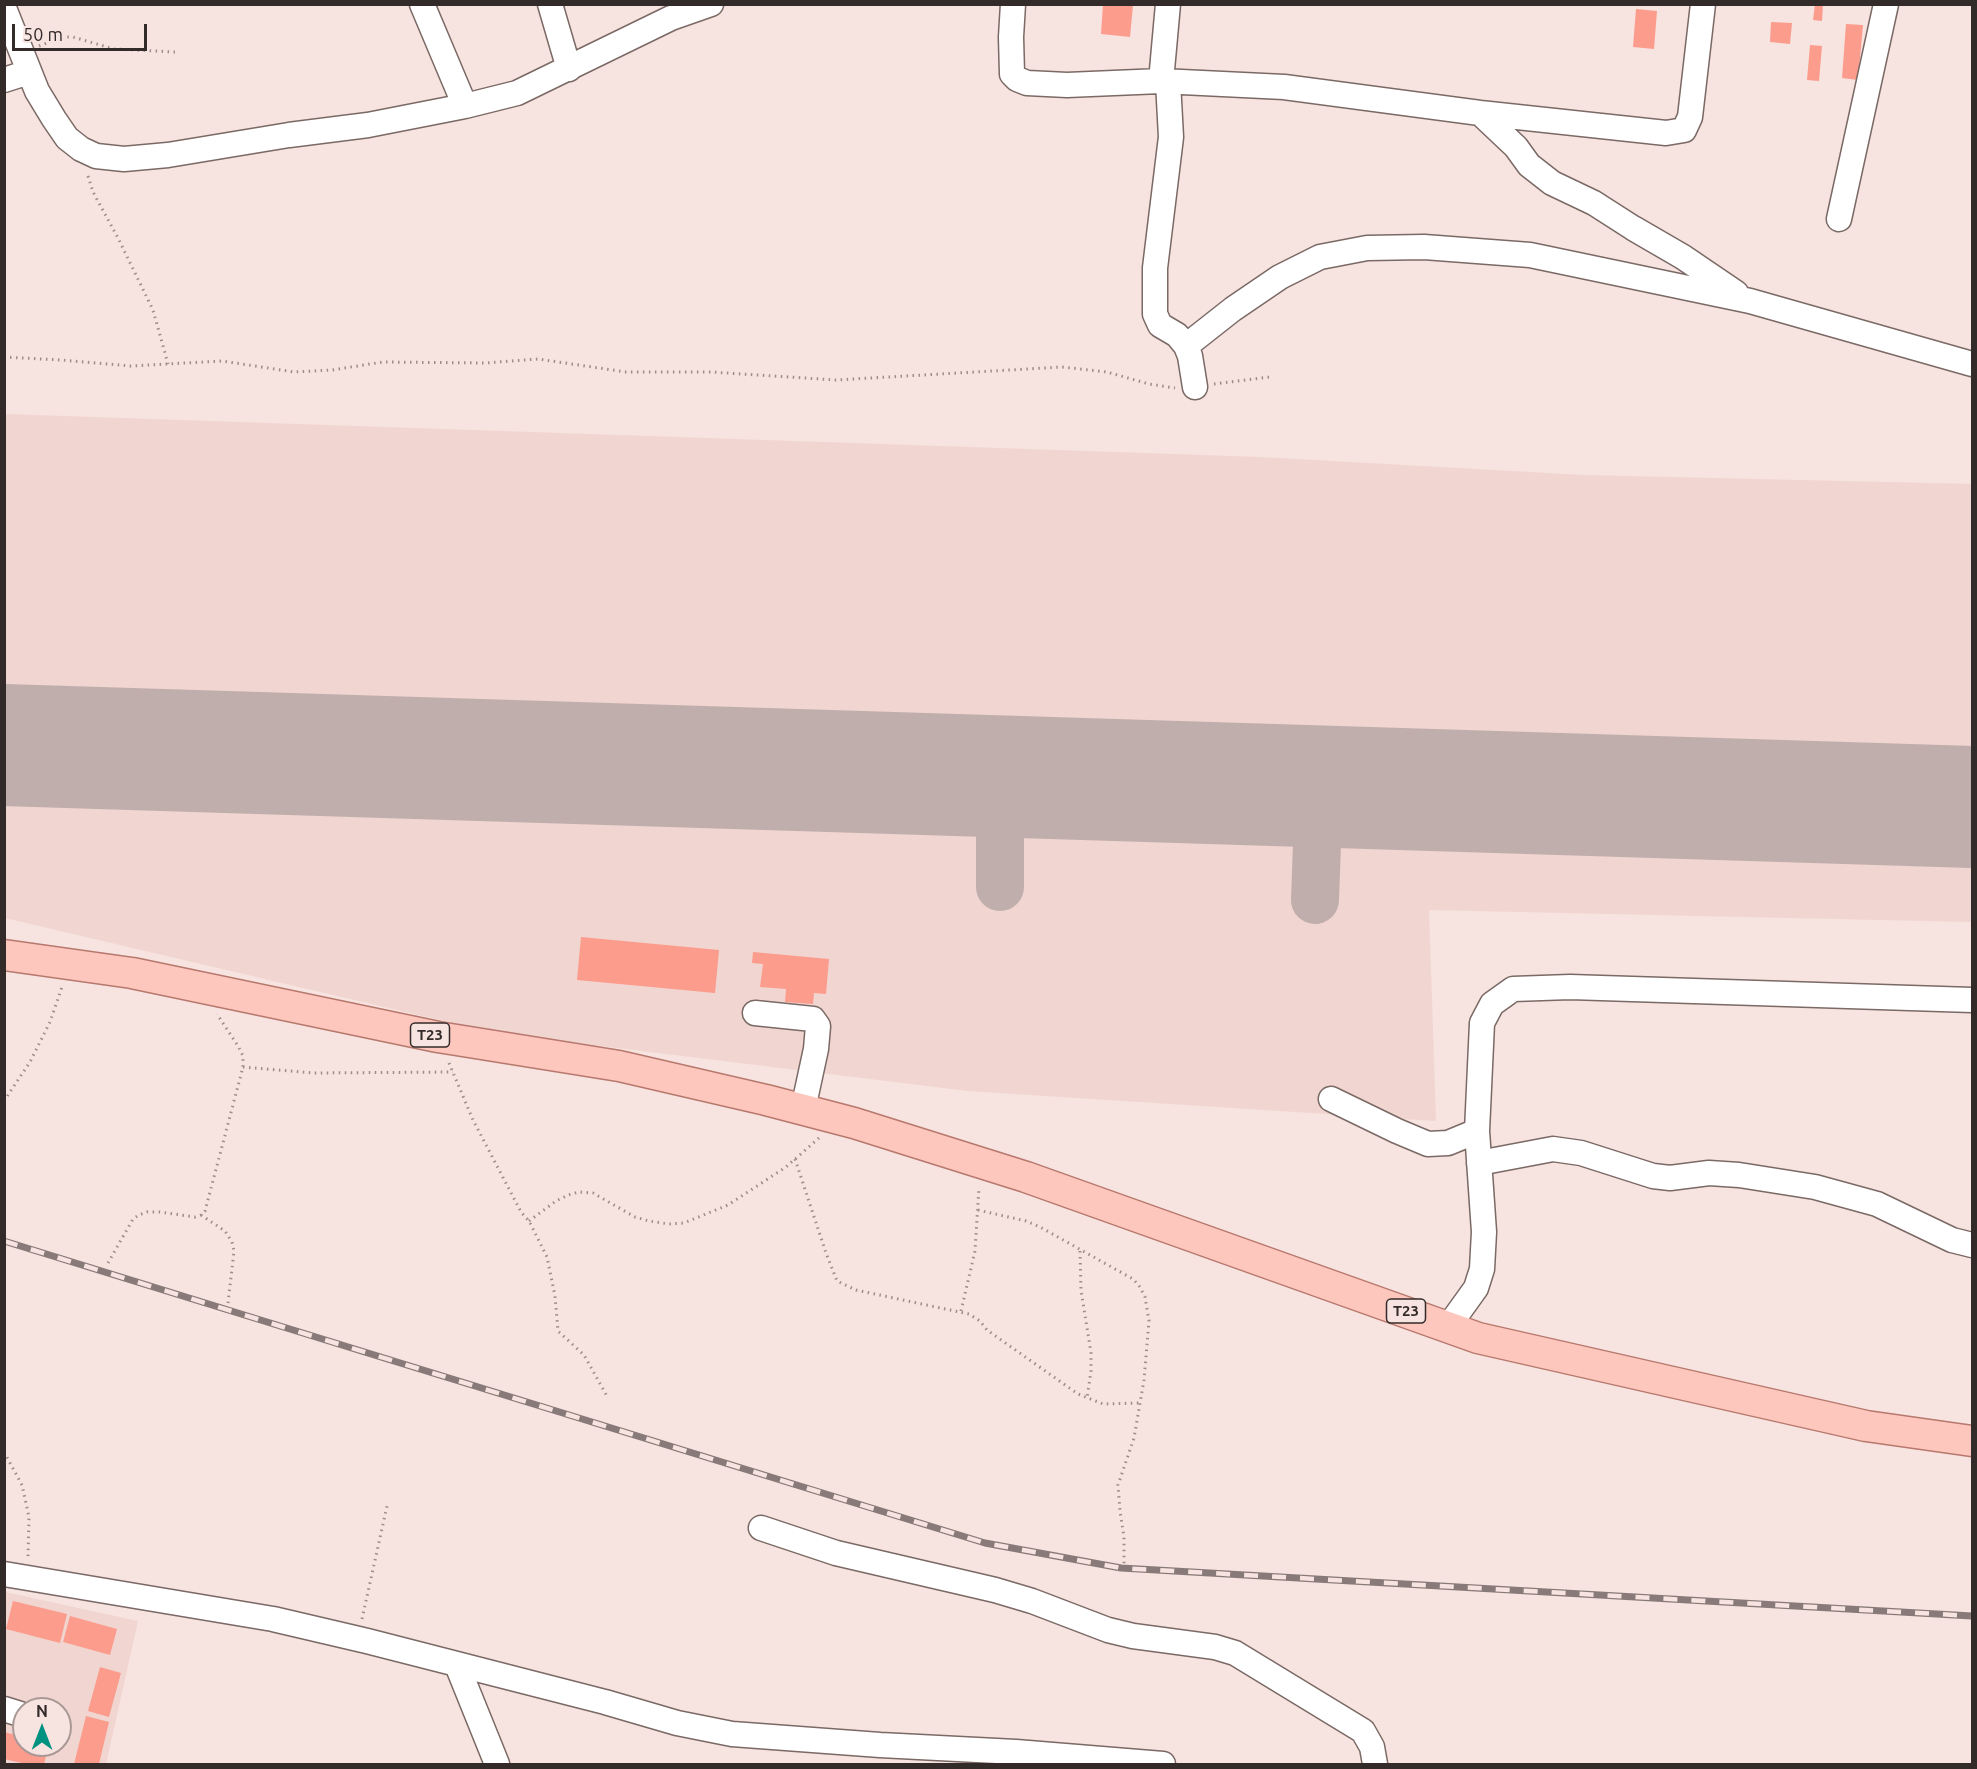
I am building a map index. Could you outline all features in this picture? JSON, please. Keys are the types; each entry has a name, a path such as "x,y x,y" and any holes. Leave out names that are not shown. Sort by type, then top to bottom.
{"main road":[{"name":"T23","path":"4,955 132,973 438,1037 619,1066 803,1109 978,1161 1478,1338 1866,1426 1972,1441"}],"street":[{"path":"422,4 465,106"},
{"path":"550,4 569,69"},
{"path":"4,8 25,61 54,119 67,138 81,149 96,156 124,159 168,155 289,135 368,125 517,93 670,18 711,4"},
{"path":"1013,4 1012,74 1027,83 1067,85 1165,82 1284,87 1666,133 1684,130 1690,117 1703,4"},
{"path":"1168,4 1165,82 1171,136 1155,268 1155,314 1160,325 1177,335 1186,346 1195,387"},
{"path":"1839,219 1886,4"},
{"path":"4,80 25,61"},
{"path":"1480,112 1516,147 1529,165 1552,183 1594,203 1683,256 1750,302"},
{"path":"1186,346 1233,309 1280,277 1320,257 1367,248 1424,247 1530,255 1750,302 1972,364"},
{"path":"1448,1327 1476,1288 1482,1269 1484,1232 1477,1131 1482,1023 1492,1004 1513,989 1570,987 1972,1000"},
{"path":"755,1013 813,1019 818,1026 816,1049 803,1109"},
{"path":"1331,1099 1428,1144 1448,1143 1477,1131"},
{"path":"1479,1163 1553,1149 1581,1153 1653,1176 1670,1178 1709,1173 1739,1175 1815,1187 1877,1204 1952,1240 1972,1245"},
{"path":"761,1528 836,1553 995,1590 1032,1601 1108,1630 1133,1636 1215,1647 1235,1653 1363,1731 1372,1747 1375,1764"},
{"path":"16,1576 273,1619 358,1638 677,1723 732,1734 1017,1752 1163,1764"},
{"path":"457,1665 497,1764"}],"path":[{"path":"25,61 42,45 63,37 73,37 114,49 175,52"},
{"path":"81,149 93,192 153,310 168,364"},
{"path":"4,357 131,366 222,361 294,372 314,372 383,362 484,363 538,359 626,372 711,372 836,380 1062,367 1107,372 1172,388 1270,377"},
{"path":"4,1101 30,1062 50,1022 70,963"},
{"path":"108,1263 133,1219 139,1215 147,1212 160,1212 195,1217 201,1215 208,1204 243,1067 243,1056 196,986"},
{"path":"438,1037 484,1142 521,1212 530,1221 547,1257 555,1296 558,1331 584,1355 608,1398"},
{"path":"243,1067 314,1073 453,1072"},
{"path":"530,1221 556,1201 579,1192 593,1193 635,1217 669,1224 684,1223 728,1205 795,1159 840,1119"},
{"path":"795,1159 837,1281 856,1290 961,1311 980,1321 987,1330 1078,1394 1103,1404 1140,1403"},
{"path":"961,1311 975,1251 980,1193 978,1161"},
{"path":"978,1210 1026,1221 1040,1227 1133,1280 1140,1287 1145,1298 1149,1321 1140,1403 1134,1438 1118,1485 1124,1537 1124,1564"},
{"path":"201,1215 225,1231 232,1242 234,1251 228,1303"},
{"path":"1080,1251 1082,1290 1091,1353 1088,1398"},
{"path":"4,1452 22,1485 29,1517 16,1576"},
{"path":"358,1638 387,1506"}],"shaded area":[{"path":"5,414 1260,457 1583,475 1972,484 1972,922 1429,910 1436,1121 968,1091 495,1033 5,918"},
{"path":"5,1592 138,1621 106,1764 5,1764"}],"building":[{"path":"1103,4 1133,5 1130,37 1101,34"},
{"path":"1815,4 1823,4 1822,21 1813,20"},
{"path":"1636,9 1657,11 1654,49 1633,47"},
{"path":"1771,22 1792,23 1790,44 1770,42"},
{"path":"1846,24 1863,25 1858,80 1842,78"},
{"path":"1810,45 1822,46 1819,81 1807,80"},
{"path":"581,937 719,950 715,993 577,980"},
{"path":"753,952 829,959 826,994 814,993 813,1004 785,1002 786,989 760,987 763,964 752,963"},
{"path":"13,1601 67,1614 60,1643 6,1629"},
{"path":"70,1616 117,1629 110,1655 63,1642"},
{"path":"100,1667 121,1673 109,1717 88,1711"},
{"path":"86,1716 109,1722 99,1764 74,1764"},
{"path":"4,1732 12,1734 12,1757 46,1757 44,1764 26,1764 4,1759"}],"taxiway":[{"path":"1000,777 1000,887"},
{"path":"1315,900 1319,787"}],"runway":[{"path":"4,745 1972,807"}],"railway":[{"path":"4,1241 985,1543 1121,1568 1972,1616"}]}
